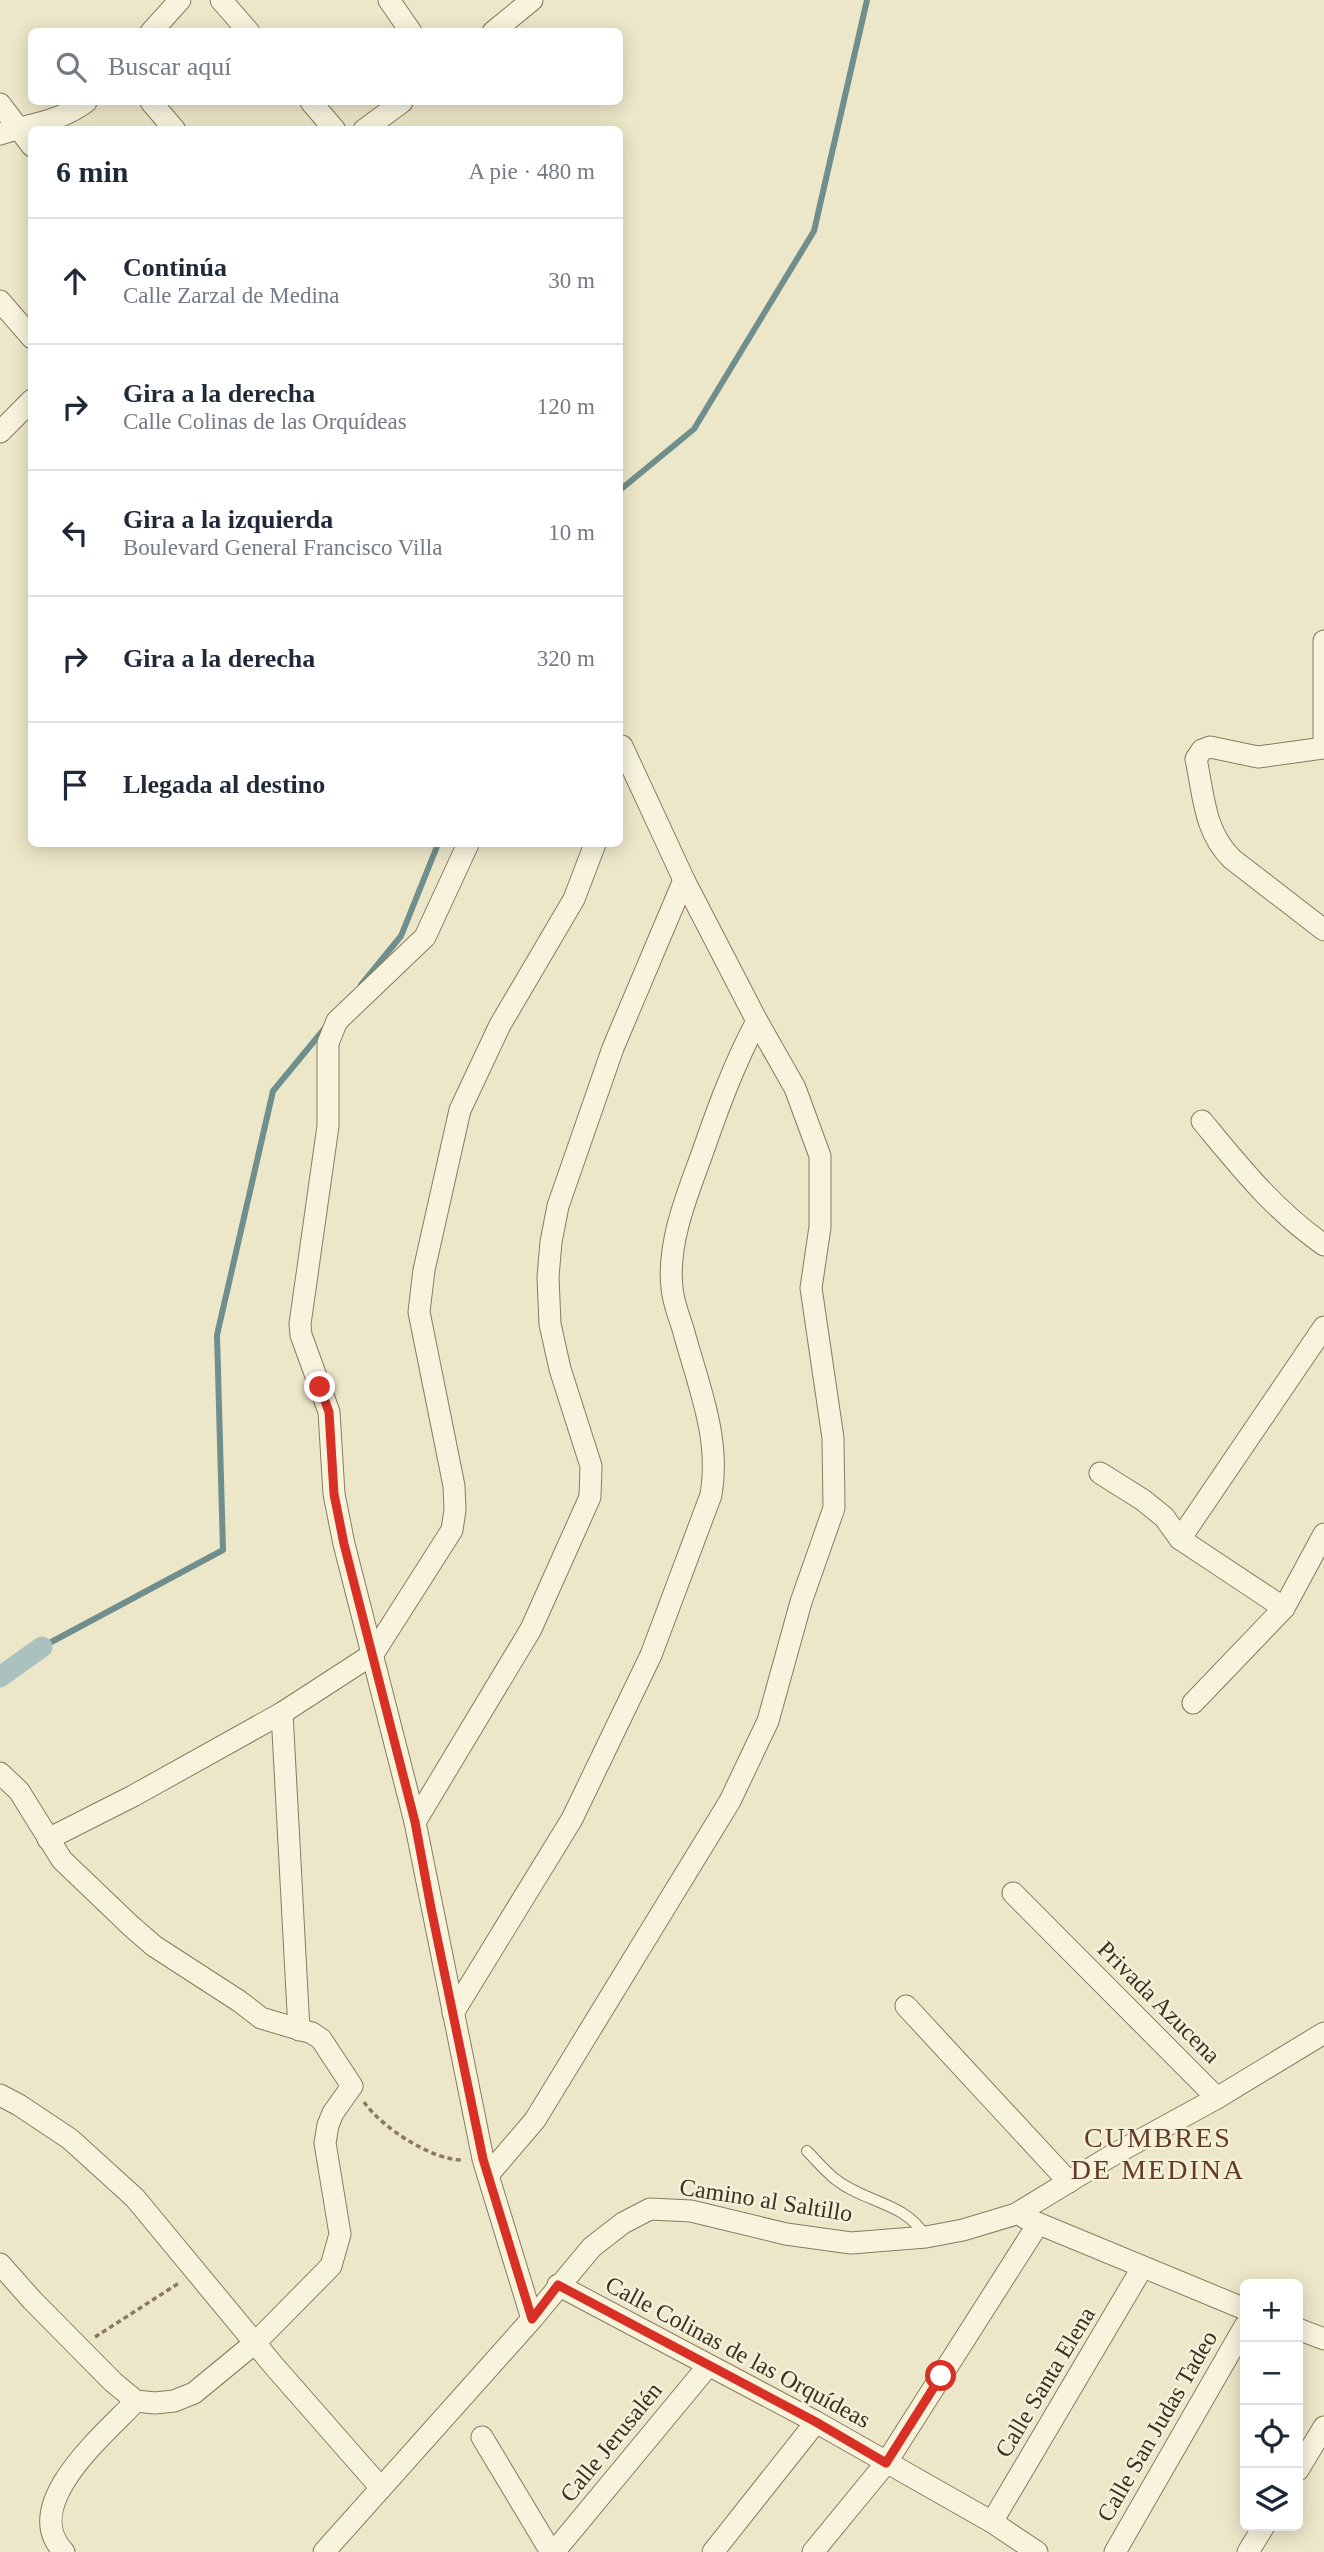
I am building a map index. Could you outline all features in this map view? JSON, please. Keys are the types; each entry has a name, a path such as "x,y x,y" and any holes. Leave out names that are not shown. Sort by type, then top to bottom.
{"street":[{"path":"155,28 180,0"},
{"path":"221,0 246,28"},
{"path":"389,0 408,28"},
{"path":"498,28 532,0"},
{"path":"0,104 16,137"},
{"path":"41,126 71,113 82,105"},
{"path":"154,105 172,126"},
{"path":"314,105 332,126"},
{"path":"370,126 398,105"},
{"path":"0,301 28,333"},
{"path":"0,432 28,404"},
{"path":"1324,641 1324,741"},
{"path":"1324,748 1258,757 1210,747 1202,750 1196,760 1212,832 1218,845 1232,859 1324,930"},
{"path":"486,2167 535,2120 730,1801 768,1721 801,1602 834,1508 833,1438 811,1288 820,1227 820,1156 795,1088 684,880 623,753"},
{"path":"466,847 425,937 337,1021 328,1043 328,1126 300,1324 301,1335 329,1412 334,1494 344,1544 415,1822 486,2167 532,2319"},
{"path":"48,1839 133,1796 282,1713 373,1654 452,1531 454,1486 418,1312 424,1270 460,1110 499,1025 574,899 594,847"},
{"path":"415,1822 531,1629 590,1497 591,1466 560,1369 550,1324 548,1277 551,1242 558,1206 613,1048 684,880"},
{"path":"453,2013 572,1819 651,1655 711,1495 715,1473 714,1441 672,1288 673,1251 683,1205 740,1052 757,1021"},
{"path":"1202,1121 1265,1196 1299,1227 1324,1245"},
{"path":"1180,1539 1324,1326"},
{"path":"1101,1474 1143,1500 1164,1517 1180,1539 1284,1608"},
{"path":"1193,1703 1284,1608 1324,1534"},
{"path":"282,1713 299,2030"},
{"path":"0,1773 19,1791 62,1860 153,1946 261,2018 321,2039 352,2086 333,2113 325,2143 340,2234 331,2266 256,2342 194,2393 174,2401 136,2401 113,2382 0,2264"},
{"name":"Privada Azucena","path":"1013,1893 1217,2098"},
{"path":"906,2006 1069,2182"},
{"name":"Camino al Saltillo","path":"558,2285 592,2248 623,2223 650,2210 691,2211 786,2234 851,2243 926,2238 964,2231 1016,2214 1324,2033"},
{"path":"0,2095 70,2139 135,2198 283,2376 381,2488"},
{"path":"1016,2214 1240,2307"},
{"path":"813,2552 886,2463 1038,2224"},
{"name":"Calle Santa Elena","path":"992,2522 1142,2268"},
{"path":"324,2552 532,2319 558,2285"},
{"name":"Calle Colinas de las Orquídeas","path":"558,2285 816,2422 992,2522 1033,2551"},
{"path":"1303,2331 1324,2339"},
{"name":"Calle San Judas Tadeo","path":"1115,2552 1240,2335"},
{"name":"Calle Jerusalén","path":"553,2552 708,2365"},
{"path":"64,2552 50,2530 53,2501 75,2466 136,2401"},
{"path":"713,2552 816,2422"},
{"path":"1299,2468 1324,2427"},
{"path":"482,2437 553,2552"},
{"path":"1248,2552 1261,2531"}],"lane":[{"path":"807,2151 835,2179 877,2203 900,2210 916,2222 926,2238"}],"path":[{"path":"352,2086 370,2111 421,2148 486,2167"},
{"path":"80,2347 196,2272"}],"waterway":[{"path":"623,488 694,429 814,231 867,0"},
{"path":"361,985 401,936 437,847"},
{"path":"42,1647 223,1550 217,1335 273,1091 325,1028"},
{"path":"0,1677 42,1647"}],"district":[{"name":"CUMBRES DE MEDINA","path":"1158,2153"}],"route":[{"path":"320,1387 329,1412 334,1494 344,1544 415,1822 483,2159 514,2253 532,2319 558,2285 816,2422 886,2463 941,2376"}]}
